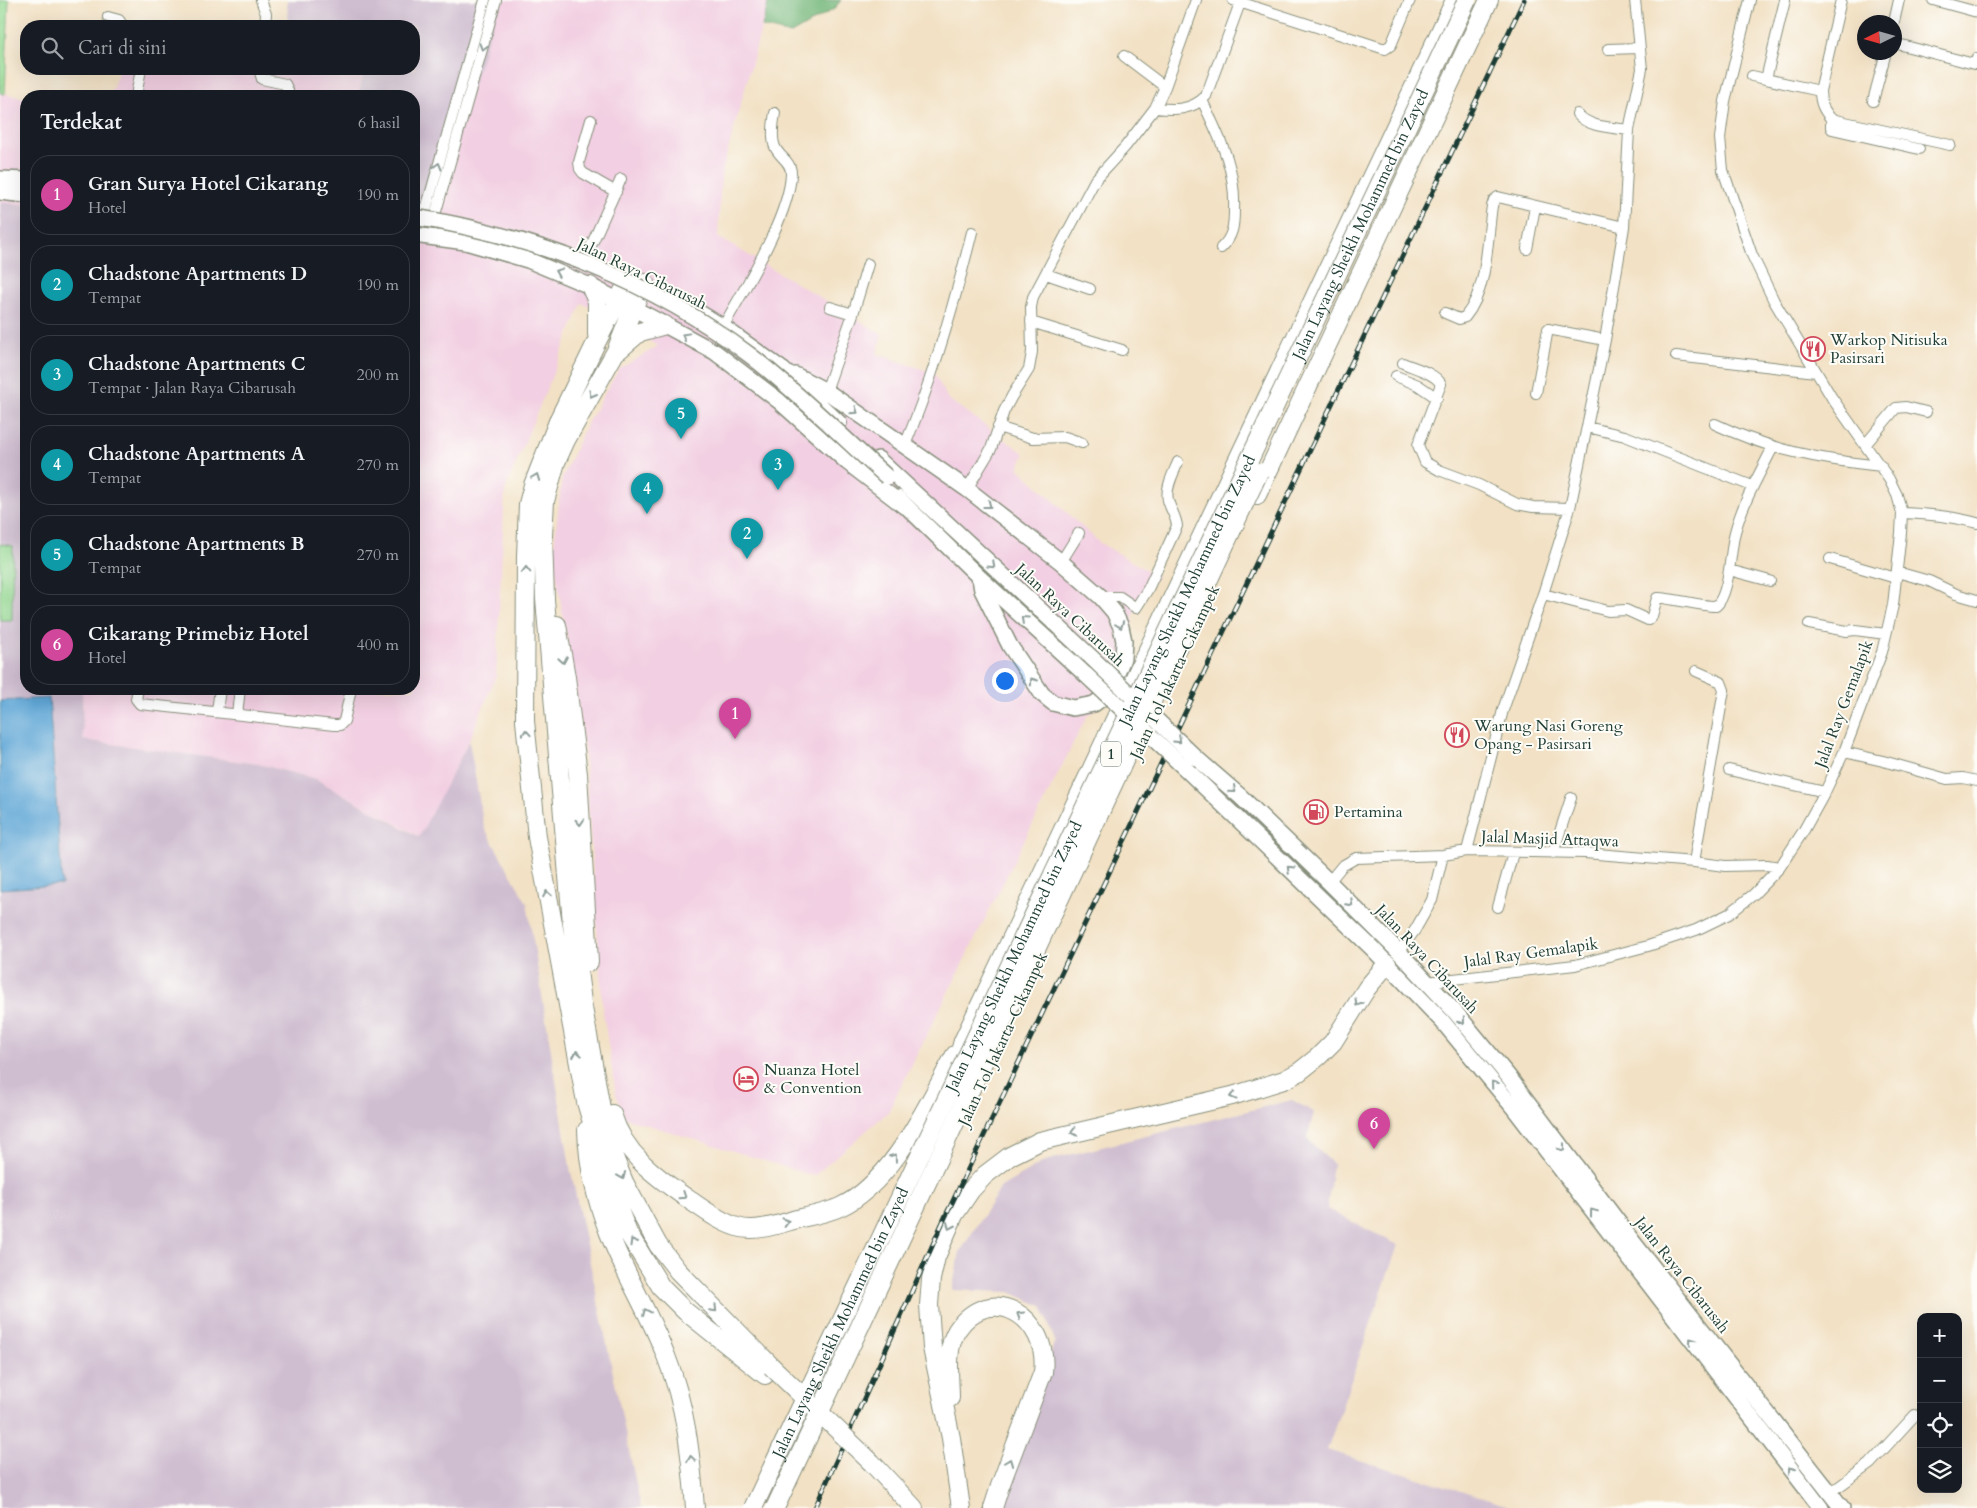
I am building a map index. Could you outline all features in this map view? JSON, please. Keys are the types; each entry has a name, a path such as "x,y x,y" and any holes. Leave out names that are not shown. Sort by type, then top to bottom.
{"highway":[{"name":"Jalan Tol Jakarta–Cikampek","path":"753,1508 953,1078 963,1041 1455,0"},
{"name":"Jalan Layang Sheikh Mohammed bin Zayed","path":"753,1508 1467,0"},
{"name":"Jalan Layang Sheikh Mohammed bin Zayed","path":"775,1508 1479,0"},
{"name":"Jalan Tol Jakarta–Cikampek","path":"784,1508 1489,0"},
{"path":"632,276 597,340 559,419 532,485 528,504 526,722 537,837 586,1102 614,1197 628,1233 656,1281 685,1311 768,1371"},
{"path":"590,286 597,301 597,340"},
{"path":"616,352 620,301"},
{"path":"658,321 640,332 616,352 566,440 556,462 545,501 543,536 544,579 572,924 594,1079 610,1148 633,1199 663,1252 768,1371 914,1508"},
{"path":"544,579 559,634 578,774 586,927 593,1014 602,1071 616,1129 626,1146 640,1162 658,1179 701,1208 738,1228 763,1228 840,1207 862,1194 899,1151 919,1123 963,1041"},
{"path":"961,1508 951,1438 932,1348 929,1305 931,1279 936,1257 954,1215 971,1190 985,1175 1010,1156 1040,1141 1100,1125 1232,1096 1284,1080 1299,1072 1333,1042 1367,988 1393,958"},
{"path":"586,1102 590,1169 600,1208 616,1250 666,1356 684,1411 695,1508"},
{"path":"951,1438 949,1360 951,1347 957,1331 969,1317 981,1310 1004,1308 1018,1312 1033,1326 1040,1339 1045,1359 1040,1381 993,1508"},
{"path":"869,1466 902,1508"}],"main road":[{"path":"0,178 20,180"},
{"path":"0,192 20,194"},
{"name":"Jalan Raya Cibarusah","path":"420,216 470,221 526,235 632,276 723,327 782,370 1092,658 1196,758 1241,797 1329,882 1393,958 1416,994 1443,1022 1513,1107 1815,1505"},
{"name":"Jalan Raya Cibarusah","path":"420,216 467,232 562,259 672,312 696,326 762,374 886,480 918,496"},
{"name":"Jalan Raya Cibarusah","path":"420,236 466,242 528,260 590,286 715,352 779,401 869,480 904,506 1393,958 1428,982 1508,1076 1633,1242 1842,1508"},
{"path":"658,321 650,310 652,302 658,296 666,294"},
{"path":"782,370 826,391 967,489 1061,562 1101,597 1114,612 1122,627 1124,641 1123,658 1113,684 1100,701 1087,706 1064,706 1053,703 1042,694 1010,646 982,590 980,578"},
{"name":"Jalan Raya Cibarusah","path":"886,480 904,506"},
{"path":"1416,994 1428,982"}],"street":[{"path":"260,0 266,14 266,20"},
{"path":"420,216 485,0"},
{"path":"420,216 496,0"},
{"path":"967,489 991,448 1012,396 1029,369 1032,352 1031,322 1033,297 1095,180 1121,152 1155,108 1165,87 1196,0"},
{"path":"1155,108 1184,109 1195,105 1208,93 1237,1 1385,49 1391,45 1410,0"},
{"path":"1467,851 1503,710 1570,508 1605,340 1624,227 1629,130 1642,69 1635,0"},
{"name":"Jalal Ray Gemalapik","path":"1428,982 1575,965 1648,946 1696,930 1728,914 1754,894 1780,867 1825,792 1844,752 1872,682 1886,634 1897,575 1902,513 1897,495 1880,466 1832,398 1774,301 1752,255 1723,170 1720,138 1725,101 1750,0"},
{"path":"1766,79 1785,0"},
{"path":"1841,0 1820,91 1820,101 1831,120 1830,127 1919,149"},
{"path":"1896,15 1900,0"},
{"path":"1933,0 1977,12"},
{"path":"108,17 119,20"},
{"path":"1902,45 1974,64 1976,64 1977,58"},
{"path":"1608,49 1640,48"},
{"path":"1124,56 1165,87"},
{"path":"1873,101 1884,60"},
{"path":"137,90 140,75"},
{"path":"261,75 262,79 285,84 288,90"},
{"path":"1752,76 1820,91"},
{"path":"1202,100 1226,152 1233,179 1235,197 1232,230 1228,242 1221,248"},
{"path":"723,327 759,262 784,205 790,173 787,162 774,145 772,132 775,113"},
{"path":"1577,114 1586,122 1629,130"},
{"path":"591,120 579,162 580,169 583,174 616,192"},
{"path":"1831,120 1950,145"},
{"path":"586,257 621,180"},
{"path":"1445,314 1459,318 1465,317 1475,301 1481,285 1494,200 1502,197 1536,207 1624,227"},
{"path":"1527,249 1536,207"},
{"path":"904,445 924,400 955,301 972,232"},
{"path":"826,391 868,264"},
{"path":"1046,274 1090,290"},
{"path":"830,307 853,314"},
{"path":"1031,322 1122,350"},
{"path":"1536,393 1548,330 1605,340"},
{"path":"1676,356 1816,372"},
{"path":"1403,363 1438,379 1440,384 1418,445 1425,462 1439,470 1479,485 1517,504 1533,507 1570,508"},
{"path":"1396,376 1418,385 1436,398"},
{"path":"1865,445 1896,408 1906,407 1926,412"},
{"path":"1715,424 1773,447 1828,460 1880,466"},
{"path":"998,427 1034,438 1065,437 1082,443"},
{"path":"1587,427 1625,436 1752,486"},
{"path":"1543,594 1608,611 1626,610 1648,620 1651,618 1657,598 1662,597 1678,602 1716,606 1720,601 1729,570 1735,532 1752,486 1773,447"},
{"path":"1101,597 1120,597 1136,608 1148,589 1177,526 1176,516 1168,501 1168,492 1178,462"},
{"path":"1902,513 1942,515 1977,523"},
{"path":"1061,562 1079,533"},
{"path":"1830,559 1929,581 1956,594 1977,600"},
{"path":"1729,570 1770,581"},
{"path":"1809,624 1846,631 1856,630 1886,634"},
{"path":"1694,862 1724,690 1721,682 1696,672"},
{"path":"137,695 136,699 140,704 340,725 344,721 350,695"},
{"path":"217,712 219,695"},
{"path":"237,714 239,695"},
{"path":"1844,752 1947,779 1963,778 1977,781"},
{"path":"1729,770 1825,792"},
{"path":"1553,853 1570,798"},
{"name":"Jalal Masjid Attaqwa","path":"1329,882 1342,866 1356,858 1444,855 1467,851 1585,854 1725,866 1780,867"},
{"path":"1498,907 1513,853"},
{"path":"1393,958 1415,930 1432,900 1444,855"},
{"path":"1830,1493 1870,1464 1915,1415"}],"shaded area":[{"path":"287,0 500,0 435,206 420,204 420,90 360,90 363,75 420,75 420,20 288,20"},
{"path":"500,0 769,0 721,176 718,237 882,334 877,354 934,373 948,399 1025,454 1018,468 1100,543 1157,576 1133,615 1130,665 1103,703 1087,716 888,1112 814,1176 625,1118 616,1094 603,1012 584,749 553,554 562,478 586,425 619,369 658,346 582,303 505,490 496,676 469,741 420,837 316,779 258,764 83,740 82,695 420,695 420,204 435,206"},
{"path":"117,75 363,75 360,90 112,90"},
{"path":"0,93 20,97 20,204 0,202"},
{"path":"0,202 20,204 20,695 82,695 83,740 258,764 316,779 419,837 469,741 484,827 527,903 570,1167 641,1508 0,1508"},
{"path":"1292,1100 1314,1112 1307,1139 1333,1164 1327,1209 1398,1245 1327,1450 1515,1508 994,1508 1022,1425 1055,1341 1042,1306 1010,1292 952,1290 960,1252 1001,1187 1045,1161"}],"green space":[{"path":"0,0 9,0 5,94 0,93"},
{"path":"769,0 841,0 834,9 791,34 762,27"},
{"path":"0,544 13,546 12,620 0,620"}],"water":[{"path":"49,698 62,885 0,889 0,701"}],"railway":[{"path":"815,1508 942,1224 1524,0"}],"place":[{"name":"Warkop Nitisuka Pasirsari","path":"1813,349"},
{"name":"Chadstone Apartments B","path":"681,439"},
{"name":"Chadstone Apartments C","path":"778,490"},
{"name":"Chadstone Apartments A","path":"647,514"},
{"name":"Chadstone Apartments D","path":"747,559"},
{"name":"Warung Nasi Goreng Opang - Pasirsari","path":"1457,735"},
{"name":"Gran Surya Hotel Cikarang","path":"735,739"},
{"name":"Pertamina","path":"1316,812"},
{"name":"Nuanza Hotel & Convention","path":"746,1079"},
{"name":"Cikarang Primebiz Hotel","path":"1374,1149"}]}
